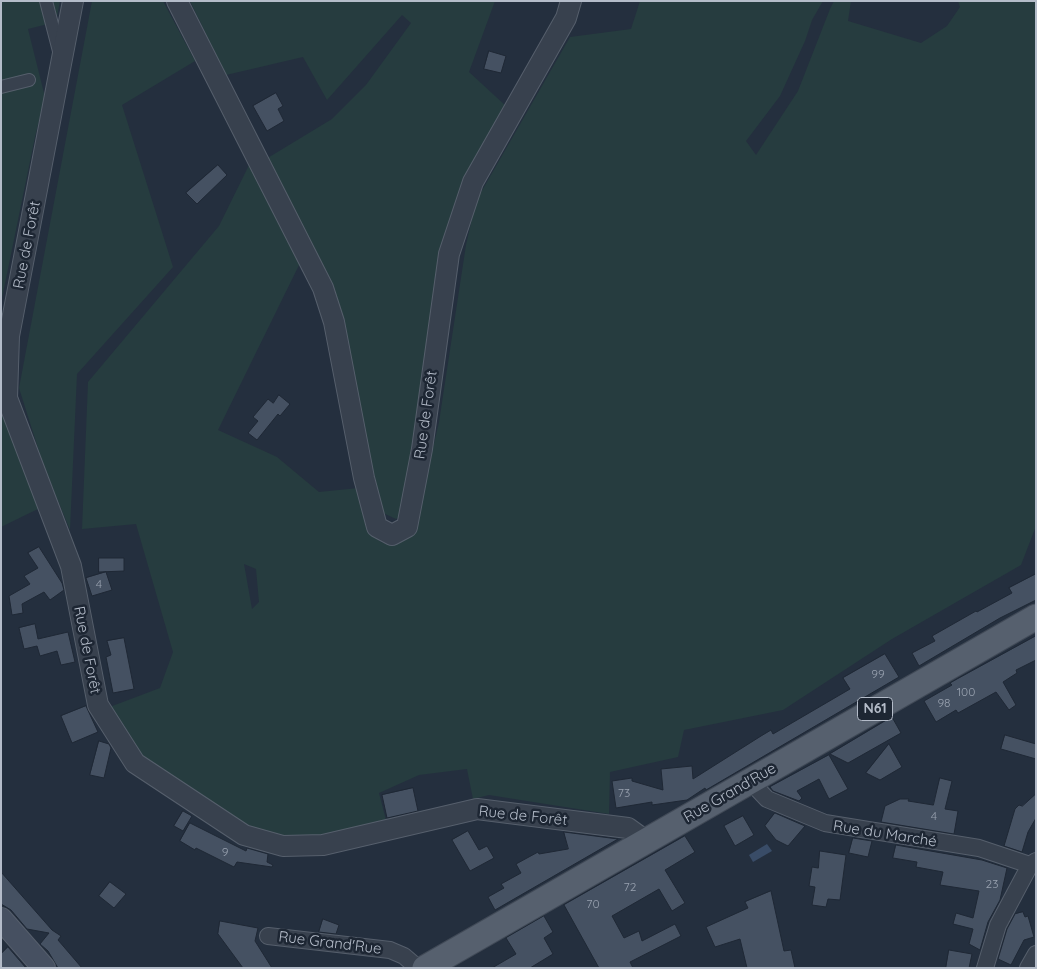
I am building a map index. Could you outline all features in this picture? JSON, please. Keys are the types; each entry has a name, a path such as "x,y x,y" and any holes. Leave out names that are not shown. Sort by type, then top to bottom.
{"main road":[{"name":"Rue Grand'Rue","path":"425,968 1036,617"},
{"path":"1,919 44,968"}],"street":[{"path":"46,1 62,62"},
{"name":"Rue de Forêt","path":"73,1 9,336 7,398 71,566 98,705 135,763 244,835 283,846 323,845 477,809 628,828 646,841"},
{"name":"Rue de Forêt","path":"177,1 323,288 334,322 364,478 377,527 392,535 407,527 422,449 449,254 473,182 566,18 571,1"},
{"path":"1,87 29,80"},
{"name":"Rue du Marché","path":"750,781 767,799 825,824 978,848 1030,868"},
{"path":"985,968 998,925 1030,868"},
{"name":"Rue Grand'Rue","path":"268,936 390,950 404,956 418,968"},
{"path":"1028,968 1036,954"}],"green space":[{"path":"1,1 60,1 56,22 28,29 45,97 1,303"},
{"path":"92,1 163,1 195,61 122,105 173,267 77,374 70,530 44,467 19,388"},
{"path":"190,1 495,1 469,72 507,107 469,170 406,513 396,519 383,513 373,489 343,328 327,273 266,159 332,119 366,85 411,23 402,15 327,100 303,57 226,75"},
{"path":"640,1 823,1 812,20 805,41 780,96 746,141 756,155 798,91 834,1 851,1 848,21 921,43 947,26 960,7 958,1 1036,1 1036,526 1021,565 892,639 783,710 684,730 678,757 610,772 609,814 489,795 473,799 467,769 419,775 379,793 387,824 325,836 285,837 244,826 144,759 107,708 160,688 173,652 136,524 82,529 88,382 219,226 250,163 302,259 218,430 277,457 319,492 359,488 367,524 376,538 383,543 392,544 405,540 414,530 439,422 466,245 476,201 570,37 631,29","holes":["244,564 256,569 259,602 252,609"]},
{"path":"1,408 42,507 1,527"}],"water":[{"path":"767,844 772,851 753,862 749,855"}],"building":[{"path":"489,51 506,56 501,73 484,69"},
{"path":"276,93 283,106 278,109 284,121 267,131 253,106"},
{"path":"218,165 227,175 197,204 186,193"},
{"path":"279,395 290,404 280,416 278,414 257,440 248,433 258,421 253,417 268,399 273,403"},
{"path":"39,547 62,583 64,590 50,600 44,592 22,604 23,613 12,615 9,596 30,584 24,576 38,568 28,553"},
{"path":"99,558 124,558 124,571 99,572"},
{"path":"106,572 112,590 92,596 86,578"},
{"path":"1036,574 1036,600 1000,618 919,666 912,653 935,641 932,636 1012,593 1009,588"},
{"path":"35,624 38,639 68,632 75,662 61,665 57,651 40,656 37,646 24,649 19,628"},
{"path":"1036,636 1036,660 1016,670 1017,673 1003,682 1016,705 1009,710 996,692 958,713 956,710 936,722 924,701 952,685 950,683"},
{"path":"124,638 134,689 113,693 106,657 111,655 107,641"},
{"path":"885,654 899,677 706,790 705,788 687,800 652,805 652,802 616,808 612,781 632,778 632,781 663,790 661,769 692,766 693,779 771,730 773,734 850,689 843,678"},
{"path":"86,706 98,732 72,743 61,716"},
{"path":"892,717 901,733 848,763 830,754"},
{"path":"1005,735 1036,744 1036,759 1001,749"},
{"path":"99,741 109,744 111,748 104,778 90,775"},
{"path":"889,744 902,767 880,780 866,773"},
{"path":"829,755 848,789 829,799 819,779 797,791 802,798 799,801 773,791 770,787"},
{"path":"940,778 952,781 945,809 958,811 954,834 881,822 885,806 900,799 909,799 908,801 933,805"},
{"path":"413,788 418,811 387,818 382,795"},
{"path":"1036,794 1036,818 1028,832 1022,852 1004,846 1015,809 1019,805 1022,806"},
{"path":"183,811 192,816 183,831 174,826"},
{"path":"775,813 805,826 788,846 776,840 765,826"},
{"path":"743,816 754,835 735,846 724,826"},
{"path":"190,823 246,851 247,848 268,854 267,862 273,865 272,867 237,862 234,867 196,848 195,850 180,841"},
{"path":"468,831 479,850 487,846 494,858 470,871 452,840"},
{"path":"564,832 618,839 495,910 488,897 504,888 501,884 521,873 516,864 538,852 539,854 568,849"},
{"path":"685,836 695,852 665,870 685,903 672,911 659,889 612,916 624,938 639,931 642,941 675,924 681,936 630,962 633,968 599,968 564,905"},
{"path":"853,838 872,841 868,857 849,853"},
{"path":"896,845 982,860 1007,868 1000,900 988,922 980,950 969,944 973,929 953,924 956,913 973,918 979,891 940,885 943,872 916,867 917,862 893,858"},
{"path":"820,851 846,855 840,900 828,899 826,907 812,905 815,887 809,886 812,867 818,868"},
{"path":"1,872 52,930 61,936 58,940 82,968 58,968 48,951 40,944 49,933 27,929 11,910 1,904"},
{"path":"110,882 126,894 114,908 99,896"},
{"path":"771,891 784,951 791,950 795,968 747,968 740,939 715,947 706,927 748,908 745,902"},
{"path":"1023,912 1025,917 1028,916 1034,937 1024,940 1011,965 998,959 1007,929 1015,914"},
{"path":"544,916 553,932 544,938 553,954 530,968 492,968 516,954 506,938"},
{"path":"323,919 339,925 336,934 319,932"},
{"path":"220,921 258,928 255,941 272,968 243,968 218,934"},
{"path":"8,947 26,968 1,968 1,954"},
{"path":"949,950 972,954 969,968 946,968"}]}
